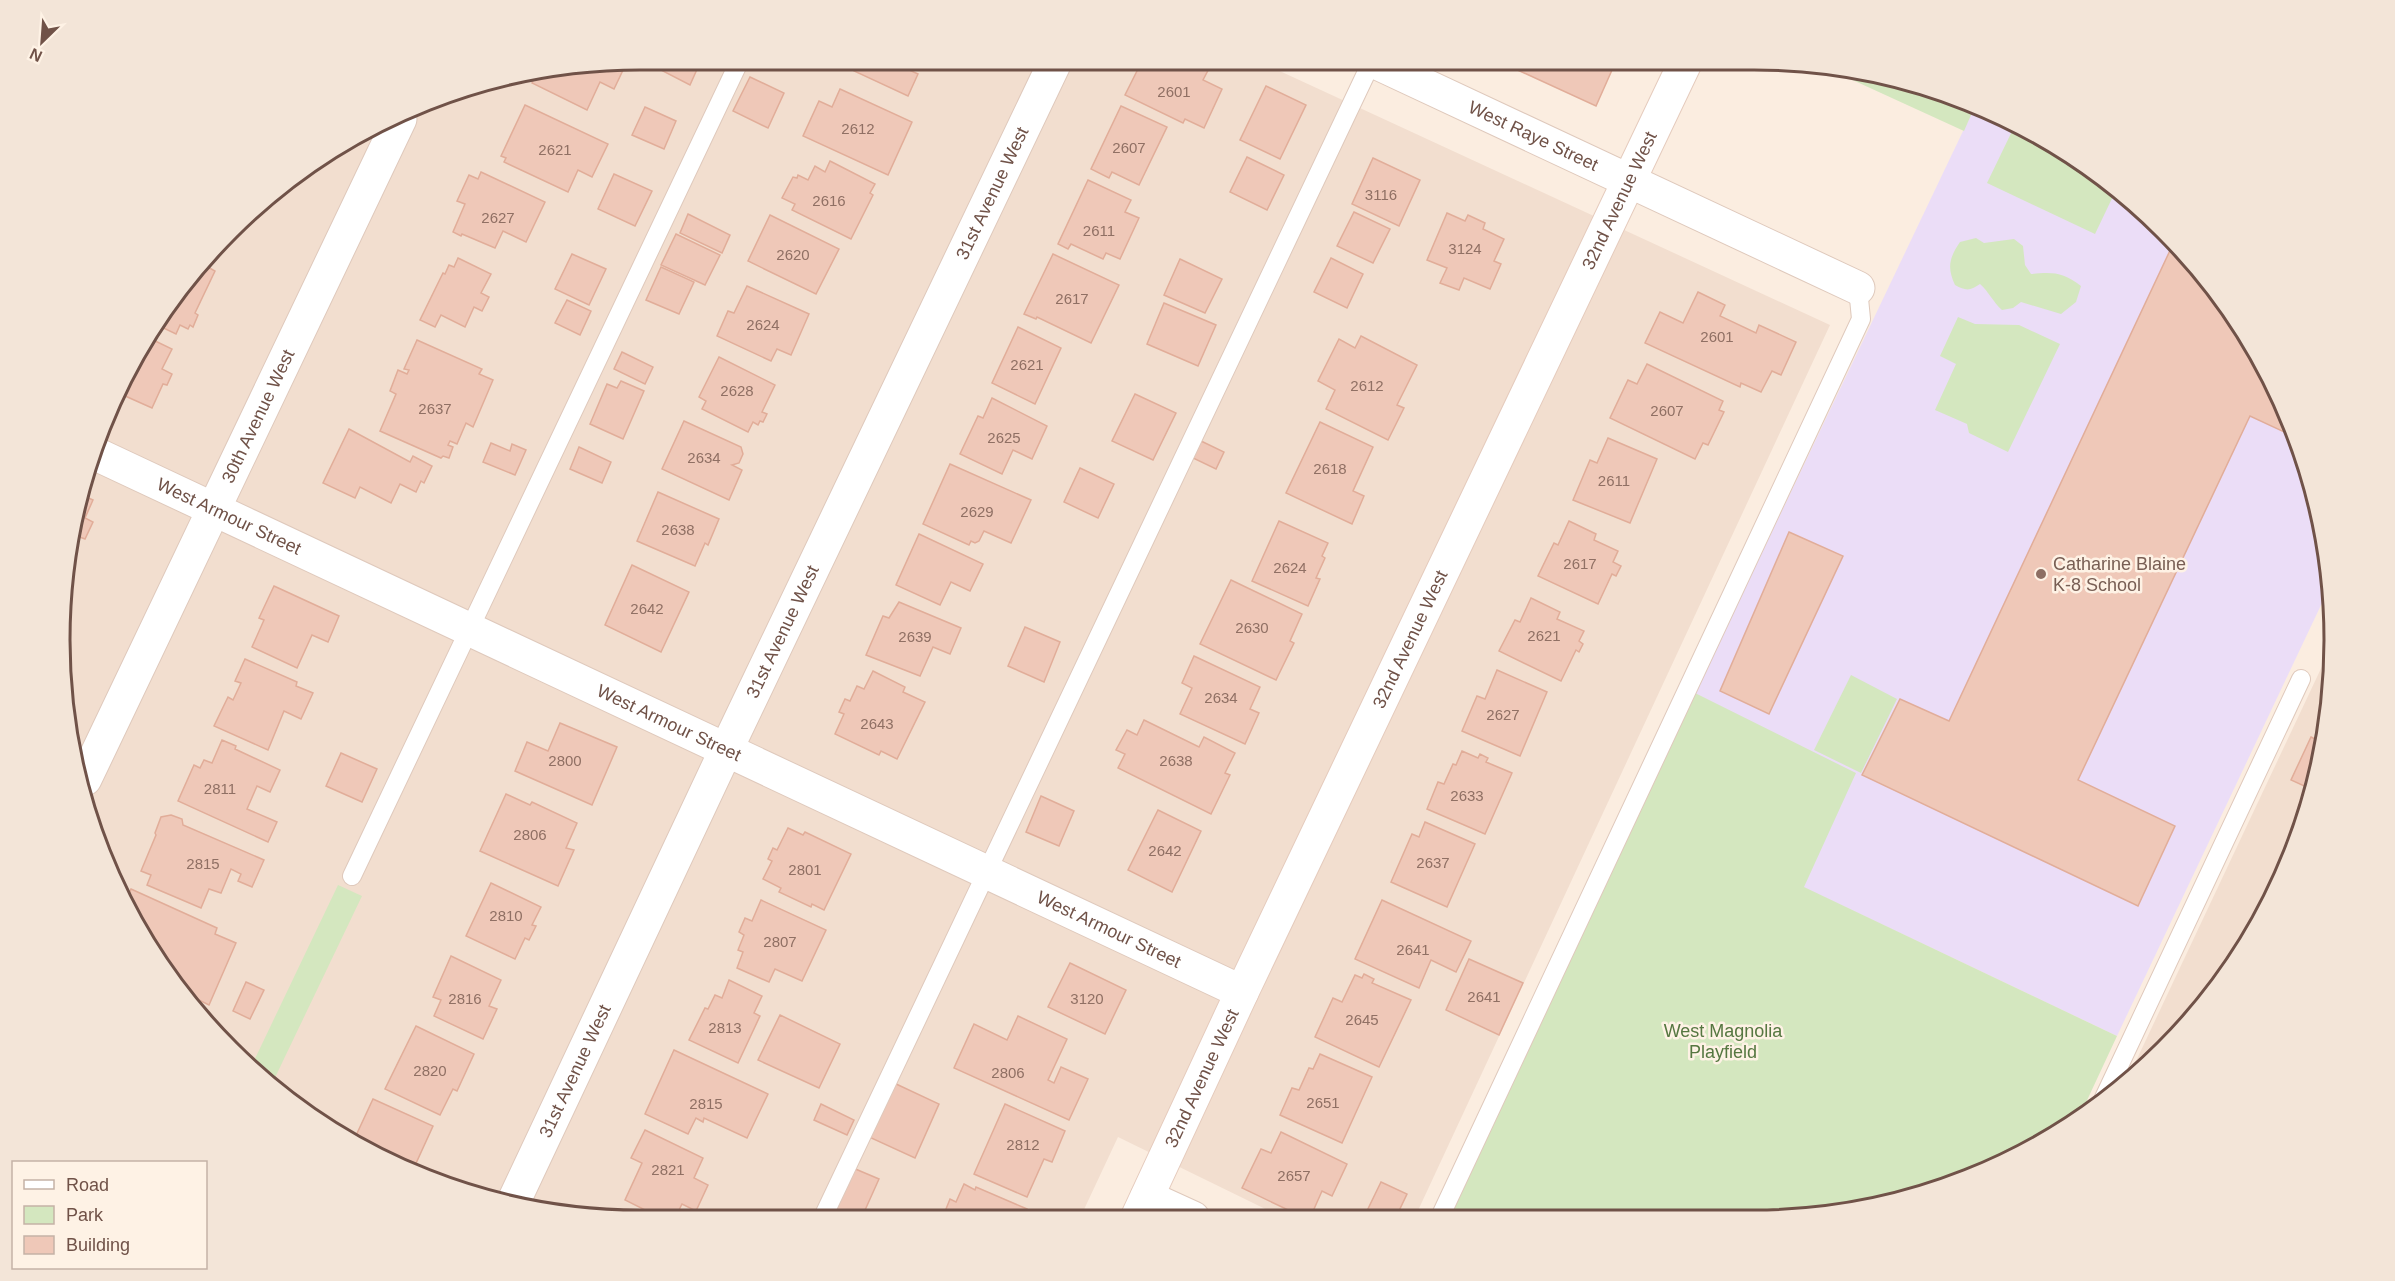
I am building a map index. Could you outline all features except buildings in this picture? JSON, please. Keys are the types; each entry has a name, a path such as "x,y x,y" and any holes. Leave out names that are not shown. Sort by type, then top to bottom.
{"street":[{"name":"31st Avenue West","path":"516,1197 726,750 1051,70"},
{"name":"West Raye Street","path":"1392,70 1857,288"},
{"name":"32nd Avenue West","path":"1142,1207 1242,992 1682,70"},
{"name":"30th Avenue West","path":"87,775 397,125"},
{"name":"West Armour Street","path":"101,456 1242,992"}],"lane":[{"path":"352,876 735,70"},
{"path":"826,1210 1369,70"},
{"path":"1443,1210 1861,319 1857,288"},
{"path":"2110,1086 2301,678"}],"shaded area":[{"path":"640,70 1278,70 1830,325 1418,1210 1268,1210 1118,1137 1084,1210 640,1210 566,1206 493,1191 422,1167 388,1152 355,1134 294,1093 237,1044 188,987 167,957 129,893 114,859 101,824 81,752 75,715 70,640 75,566 81,529 101,457 114,422 129,388 167,324 188,294 237,237 294,188 355,147 388,129 457,101 493,90 566,75"},
{"name":"Catharine Blaine K-8 School","path":"1971,113 2007,129 2071,167 2101,188 2158,237 2207,294 2228,324 2266,388 2294,457 2305,493 2314,529 2323,601 2117,1036 1803,887 1695,693"},
{"path":"2323,663 2320,715 2314,752 2294,824 2266,893 2248,926 2207,987 2158,1044 2134,1066"}],"green space":[{"path":"1849,78 1902,90 1972,114 1964,131"},
{"path":"2012,132 2071,167 2112,197 2095,234 1987,183"},
{"path":"1976,238 1984,243 2014,239 2023,246 2025,265 2031,274 2058,274 2081,286 2076,302 2061,314 2021,302 2013,308 2002,310 1980,284 1968,289 1955,285 1950,268 1953,253 1960,242"},
{"path":"1958,317 1975,324 2019,325 2060,344 2008,452 1969,433 1967,424 1935,410 1956,364 1940,356"},
{"path":"1851,675 1897,699 1861,773 1814,750"},
{"name":"West Magnolia Playfield","path":"1695,693 1856,773 1804,887 2117,1036 2085,1104 2040,1134 2007,1152 1938,1180 1902,1191 1866,1200 1792,1209 1451,1210"},
{"path":"338,885 362,896 275,1077 255,1060"}],"place":[{"name":"Catharine Blaine K-8 School","path":"2041,574"}]}
